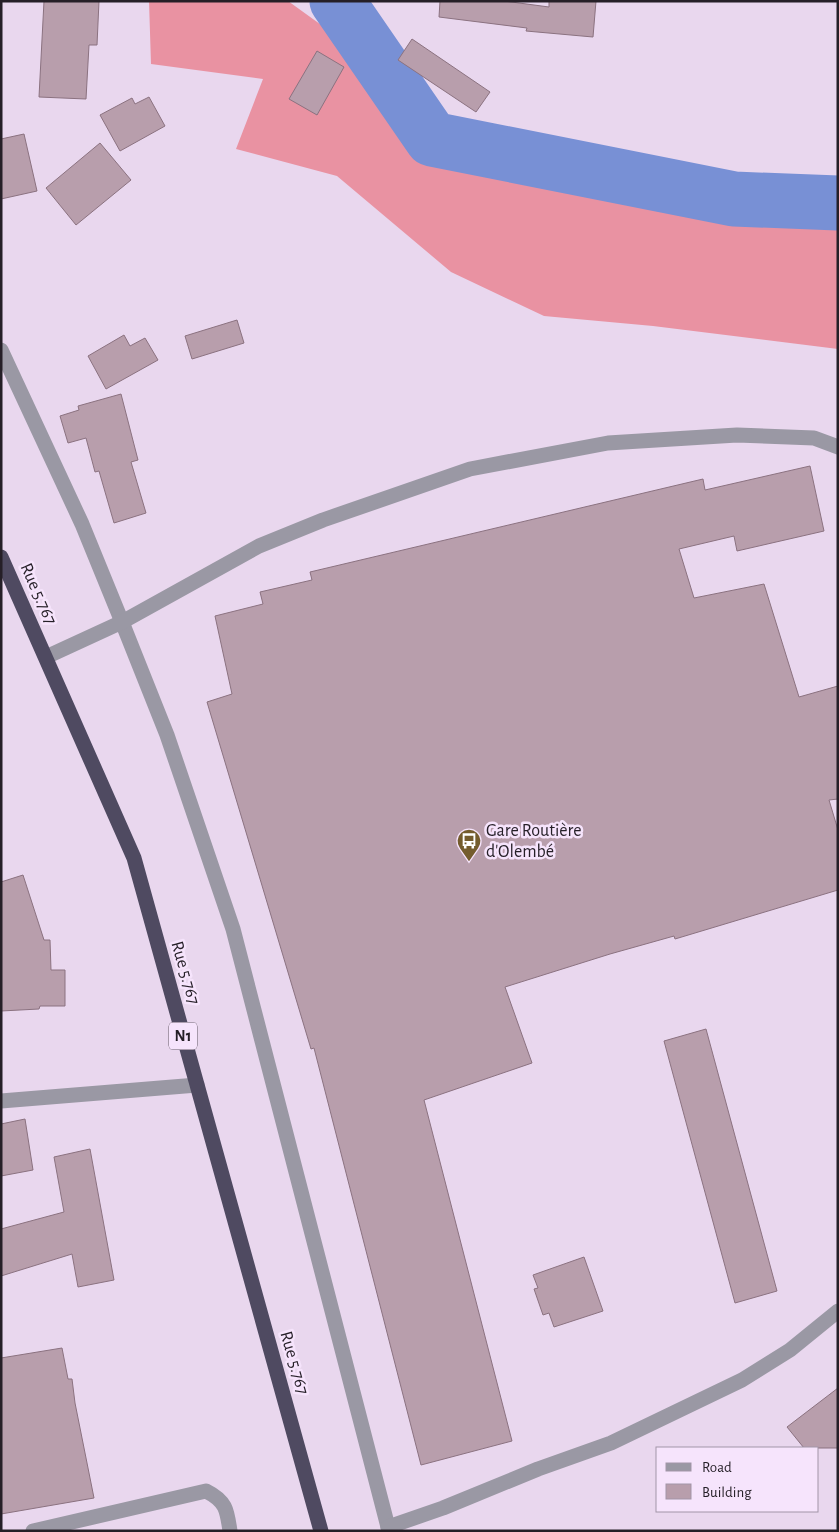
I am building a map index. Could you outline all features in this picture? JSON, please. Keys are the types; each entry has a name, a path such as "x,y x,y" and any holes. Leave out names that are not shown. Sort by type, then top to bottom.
{"highway":[{"name":"Rue 5.767","path":"1,556 134,858 322,1531"}],"street":[{"path":"1,350 82,524 122,622 167,735 233,929 389,1529 538,1469 612,1443 638,1431 742,1380 790,1350 838,1311"},
{"path":"46,657 122,622 259,546 323,520 470,469 608,444 737,435 814,438 838,447"},
{"path":"1,1101 197,1085"},
{"path":"33,1531 206,1491 217,1497 227,1509 230,1531"}],"shaded area":[{"path":"149,1 288,1 522,170 838,183 838,349 653,326 544,316 451,272 337,176 236,149 263,79 151,64"}],"building":[{"path":"44,1 99,1 97,45 89,45 86,99 39,97"},
{"path":"440,1 504,1 549,7 549,1 596,1 593,37 526,31 527,28 439,17"},
{"path":"412,39 490,92 476,112 398,60"},
{"path":"317,51 344,67 317,115 289,99"},
{"path":"149,97 165,126 120,151 100,115 132,98 135,104"},
{"path":"24,134 37,191 1,199 1,139"},
{"path":"100,143 131,180 76,225 46,188"},
{"path":"237,320 244,343 192,359 185,336"},
{"path":"124,335 130,346 145,338 158,360 106,389 88,356"},
{"path":"121,394 138,460 131,462 146,513 114,523 99,471 95,472 86,438 68,443 60,416 79,410 78,406"},
{"path":"810,466 824,531 737,551 734,536 679,549 694,598 764,584 799,697 838,686 838,799 829,800 838,830 838,890 675,939 674,936 610,954 505,987 532,1063 424,1100 512,1441 421,1465 314,1048 311,1049 207,702 232,694 215,616 263,604 260,592 312,580 310,572 703,479 705,490"},
{"path":"23,875 44,940 50,940 51,970 65,970 65,1006 40,1006 39,1009 1,1011 1,882"},
{"path":"706,1029 777,1291 735,1303 664,1041"},
{"path":"25,1119 33,1170 1,1176 1,1124"},
{"path":"90,1149 114,1280 78,1287 72,1254 1,1276 1,1229 64,1212 54,1157"},
{"path":"584,1257 603,1311 554,1327 549,1313 543,1315 534,1289 538,1288 533,1275"},
{"path":"62,1348 68,1379 72,1379 94,1498 1,1514 1,1358"},
{"path":"838,1388 838,1448 803,1447 787,1427"}],"waterway":[{"path":"337,1 432,139 734,199 838,203"}],"place":[{"name":"Gare Routière d'Olembé","path":"469,862"}]}
